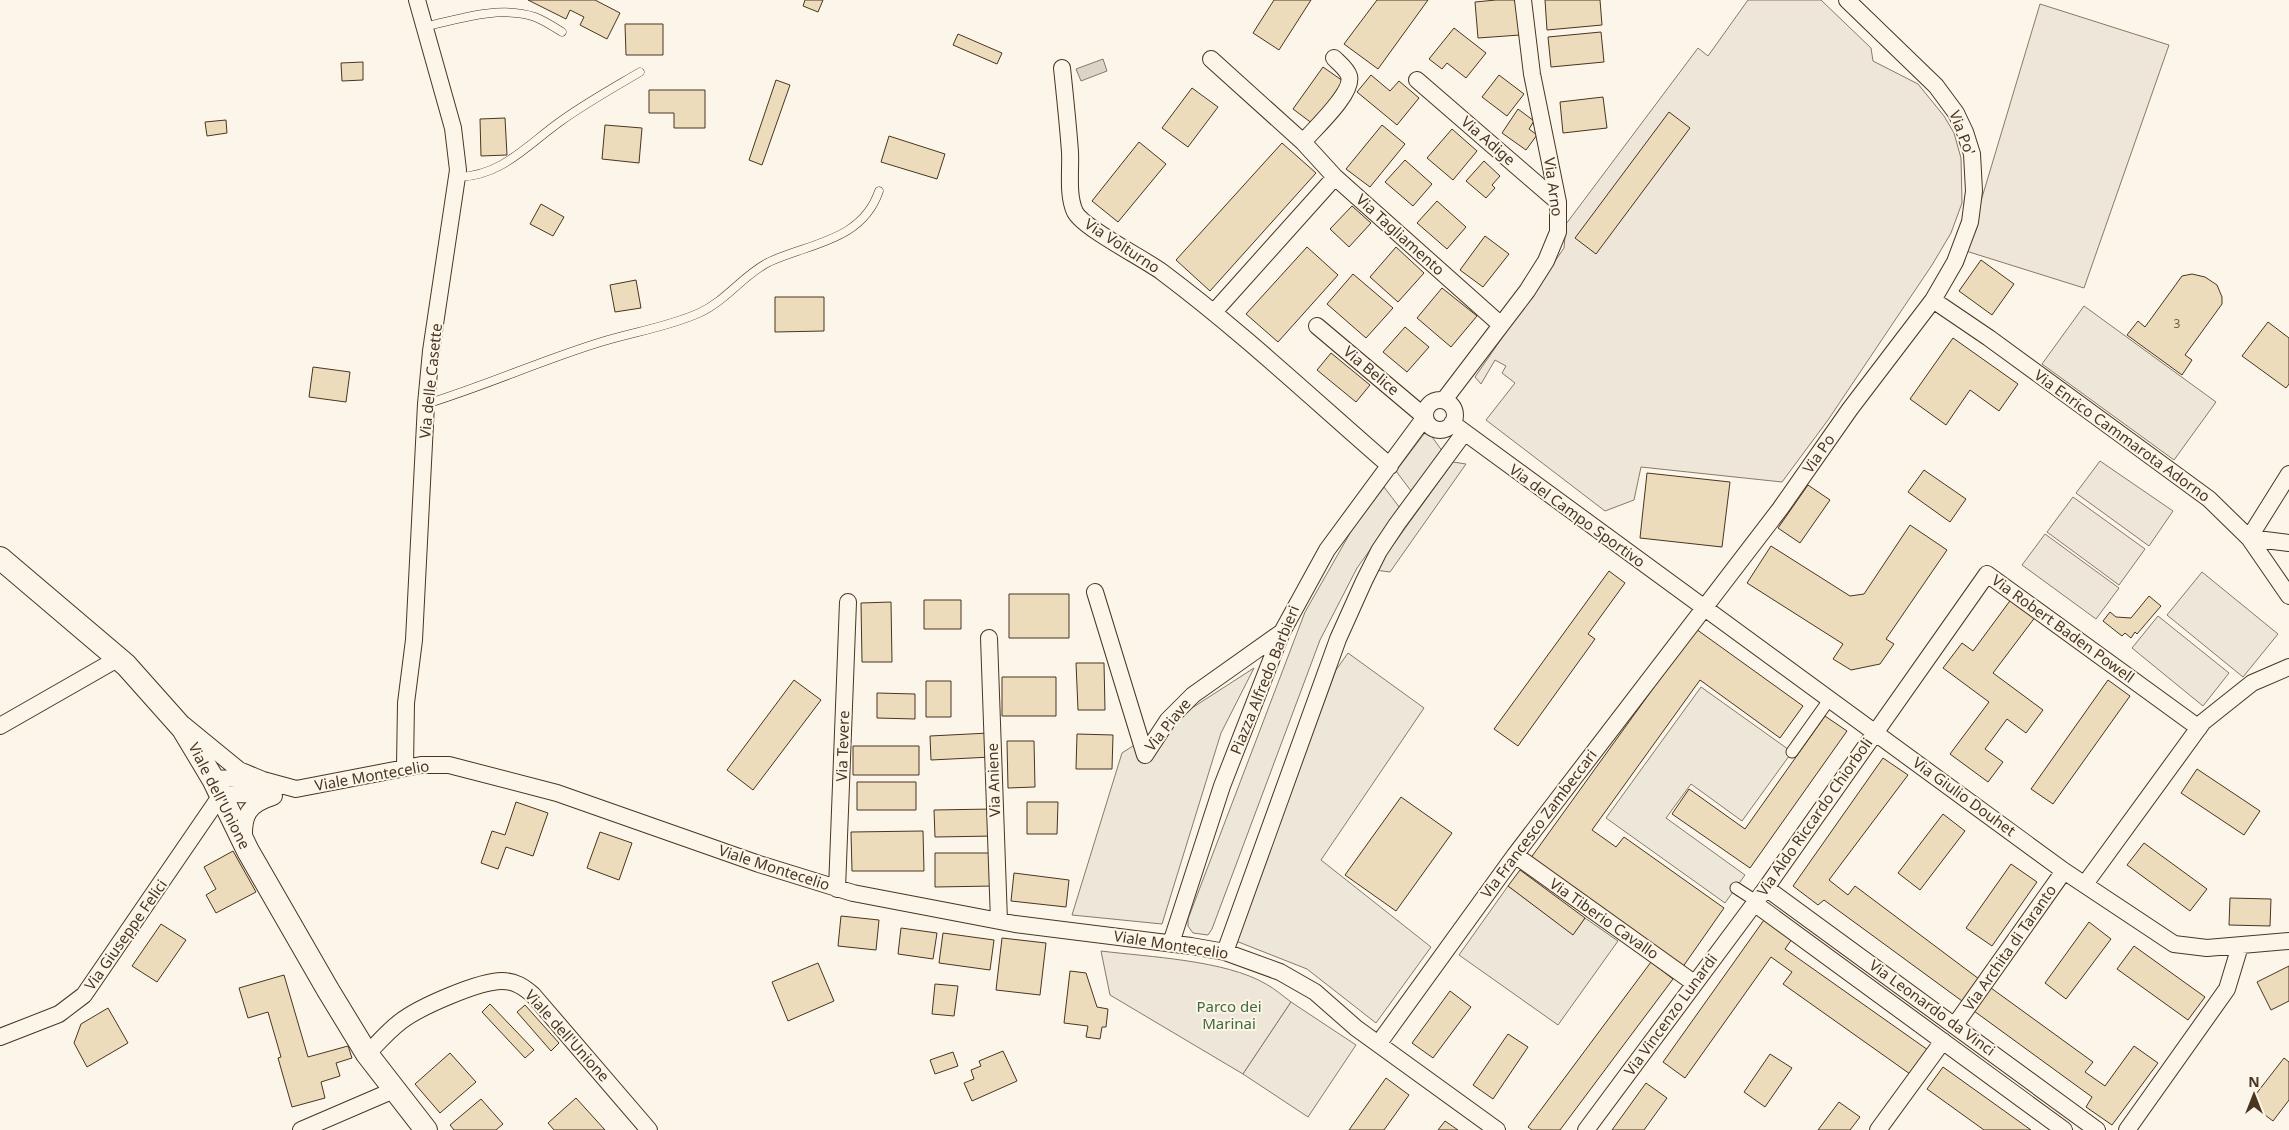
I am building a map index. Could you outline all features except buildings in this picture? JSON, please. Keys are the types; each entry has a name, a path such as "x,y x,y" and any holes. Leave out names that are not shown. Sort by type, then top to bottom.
{"main road":[{"name":"Viale dell'Unione","path":"0,558 119,658 141,680 192,742 217,787 244,844 367,1054 426,1130"}],"street":[{"name":"Via delle Casette","path":"405,767 406,703 414,640 426,404 431,351 458,177 458,154 454,134 416,0"},
{"name":"Via Arno","path":"1444,400 1527,291 1550,254 1558,232 1558,202 1536,93 1522,0"},
{"name":"Via Po'","path":"1847,0 1936,86 1956,113 1969,143 1974,178 1970,222 1955,262 1933,300"},
{"path":"1303,142 1343,97 1348,87 1350,80 1347,72 1334,58"},
{"name":"Via Tagliamento","path":"1211,59 1303,142 1335,177 1501,325"},
{"name":"Via Volturno","path":"1062,68 1070,143 1072,196 1076,213 1084,222 1145,260 1214,312 1390,466"},
{"name":"Via Adige","path":"1417,80 1558,202"},
{"path":"1214,312 1335,177"},
{"name":"Via Enrico Cammarota Adorno","path":"1933,300 1989,338 2197,490 2227,515 2249,538 2289,596"},
{"name":"Via Po","path":"1703,608 1780,509 1850,409 1933,300"},
{"name":"Via Belice","path":"1317,326 1426,417"},
{"path":"1225,952 1338,639 1364,581 1394,528 1458,428 1454,410 1444,400 1432,402 1428,406 1426,417 1429,425 1437,429 1458,428"},
{"name":"Piazza Alfredo Barbieri","path":"1171,943 1222,786 1282,632 1327,550 1426,417"},
{"name":"Via del Campo Sportivo","path":"1458,428 1703,608"},
{"path":"2289,474 2249,538 2289,542"},
{"name":"Via Robert Baden Powell","path":"1874,733 1987,574 2199,728"},
{"name":"Via Piave","path":"1095,592 1145,755 1168,720 1192,695 1282,632"},
{"name":"Via Tevere","path":"837,889 848,602"},
{"name":"Via Giulio Douhet","path":"1703,608 2064,871 2174,944 2196,948 2289,941"},
{"name":"Via Francesco Zambeccari","path":"1380,1044 1515,856 1703,608"},
{"name":"Via Aniene","path":"989,638 999,921"},
{"path":"0,726 119,658"},
{"path":"2085,884 2199,728 2252,682 2289,667"},
{"path":"1792,752 1829,700"},
{"name":"Viale Montecelio","path":"174,718 232,765 276,790 296,789 405,767 433,764 449,765 536,787 837,889 999,921 1171,943 1225,952 1266,966 1322,996 1356,1028 1497,1130"},
{"name":"Via Aldo Riccardo Chiorboli","path":"1759,897 1874,733"},
{"path":"217,787 236,778 276,790"},
{"name":"Via Giuseppe Felici","path":"0,1037 59,1014 84,995 217,787"},
{"path":"244,844 244,825 248,813 256,803 276,790"},
{"name":"Via Tiberio Cavallo","path":"1515,856 1694,983"},
{"name":"Via Archita di Taranto","path":"1955,1025 2064,871"},
{"path":"1736,888 1759,897"},
{"name":"Via Vincenzo Lunardi","path":"1586,1130 1759,897"},
{"name":"Via Leonardo da Vinci","path":"1759,897 1955,1025 2097,1130"},
{"name":"Via Leonardo da Vinci","path":"1759,897 1943,1042 2064,1130"},
{"path":"2127,1130 2226,989 2240,946"},
{"name":"Viale dell'Unione","path":"367,1054 395,1025 419,1010 481,986 502,981 515,983 533,995 650,1130"},
{"path":"1878,1130 1943,1042"},
{"path":"301,1130 394,1090"}],"lane":[{"path":"424,27 473,16 518,14 542,20 562,32"},
{"path":"458,177 479,175 513,159 561,121 640,72"},
{"path":"426,404 477,388 601,342 668,324 700,312 723,298 747,276 769,262 817,245 853,227 870,212 879,192"}],"green space":[{"path":"1748,0 1821,0 1871,48 1873,61 1918,84 1944,116 1954,133 1961,158 1962,203 1951,233 1932,265 1828,420 1782,482 1641,467 1634,500 1605,511 1486,420 1515,383 1502,373 1506,366 1495,360 1481,384 1475,377 1564,248 1566,224 1698,48 1708,56"},
{"path":"2040,4 2169,45 2084,288 1966,251"},
{"path":"2100,461 2173,511 2149,546 2076,493"},
{"path":"2073,497 2145,549 2119,585 2047,532"},
{"path":"2045,534 2119,588 2096,619 2022,565"},
{"path":"2202,572 2278,634 2243,677 2167,615"},
{"path":"2158,616 2229,673 2203,706 2132,648"},
{"name":"Parco dei Marinai","path":"1101,951 1186,961 1230,970 1266,984 1291,1002 1243,1074 1110,995"}],"shaded area":[{"path":"1103,59 1107,71 1081,81 1076,69"},
{"path":"2084,306 2216,402 2174,460 2042,364"},
{"path":"1427,430 1443,452 1411,491 1396,471"},
{"path":"1453,462 1466,464 1390,572 1375,570"},
{"path":"1384,487 1400,508 1357,568 1320,640 1212,929 1208,935 1193,933 1188,926 1188,919 1305,612 1353,528"},
{"path":"1348,653 1424,708 1321,860 1431,947 1376,1023 1307,969 1236,941 1336,670"},
{"path":"1254,668 1221,733 1162,924 1072,915 1122,753"},
{"path":"1701,687 1792,752 1742,821 1691,784 1666,818 1745,875 1725,903 1606,818"},
{"path":"1508,886 1573,934 1585,918 1618,941 1558,1025 1459,955"},
{"path":"1291,1002 1356,1045 1308,1117 1243,1074"}]}
